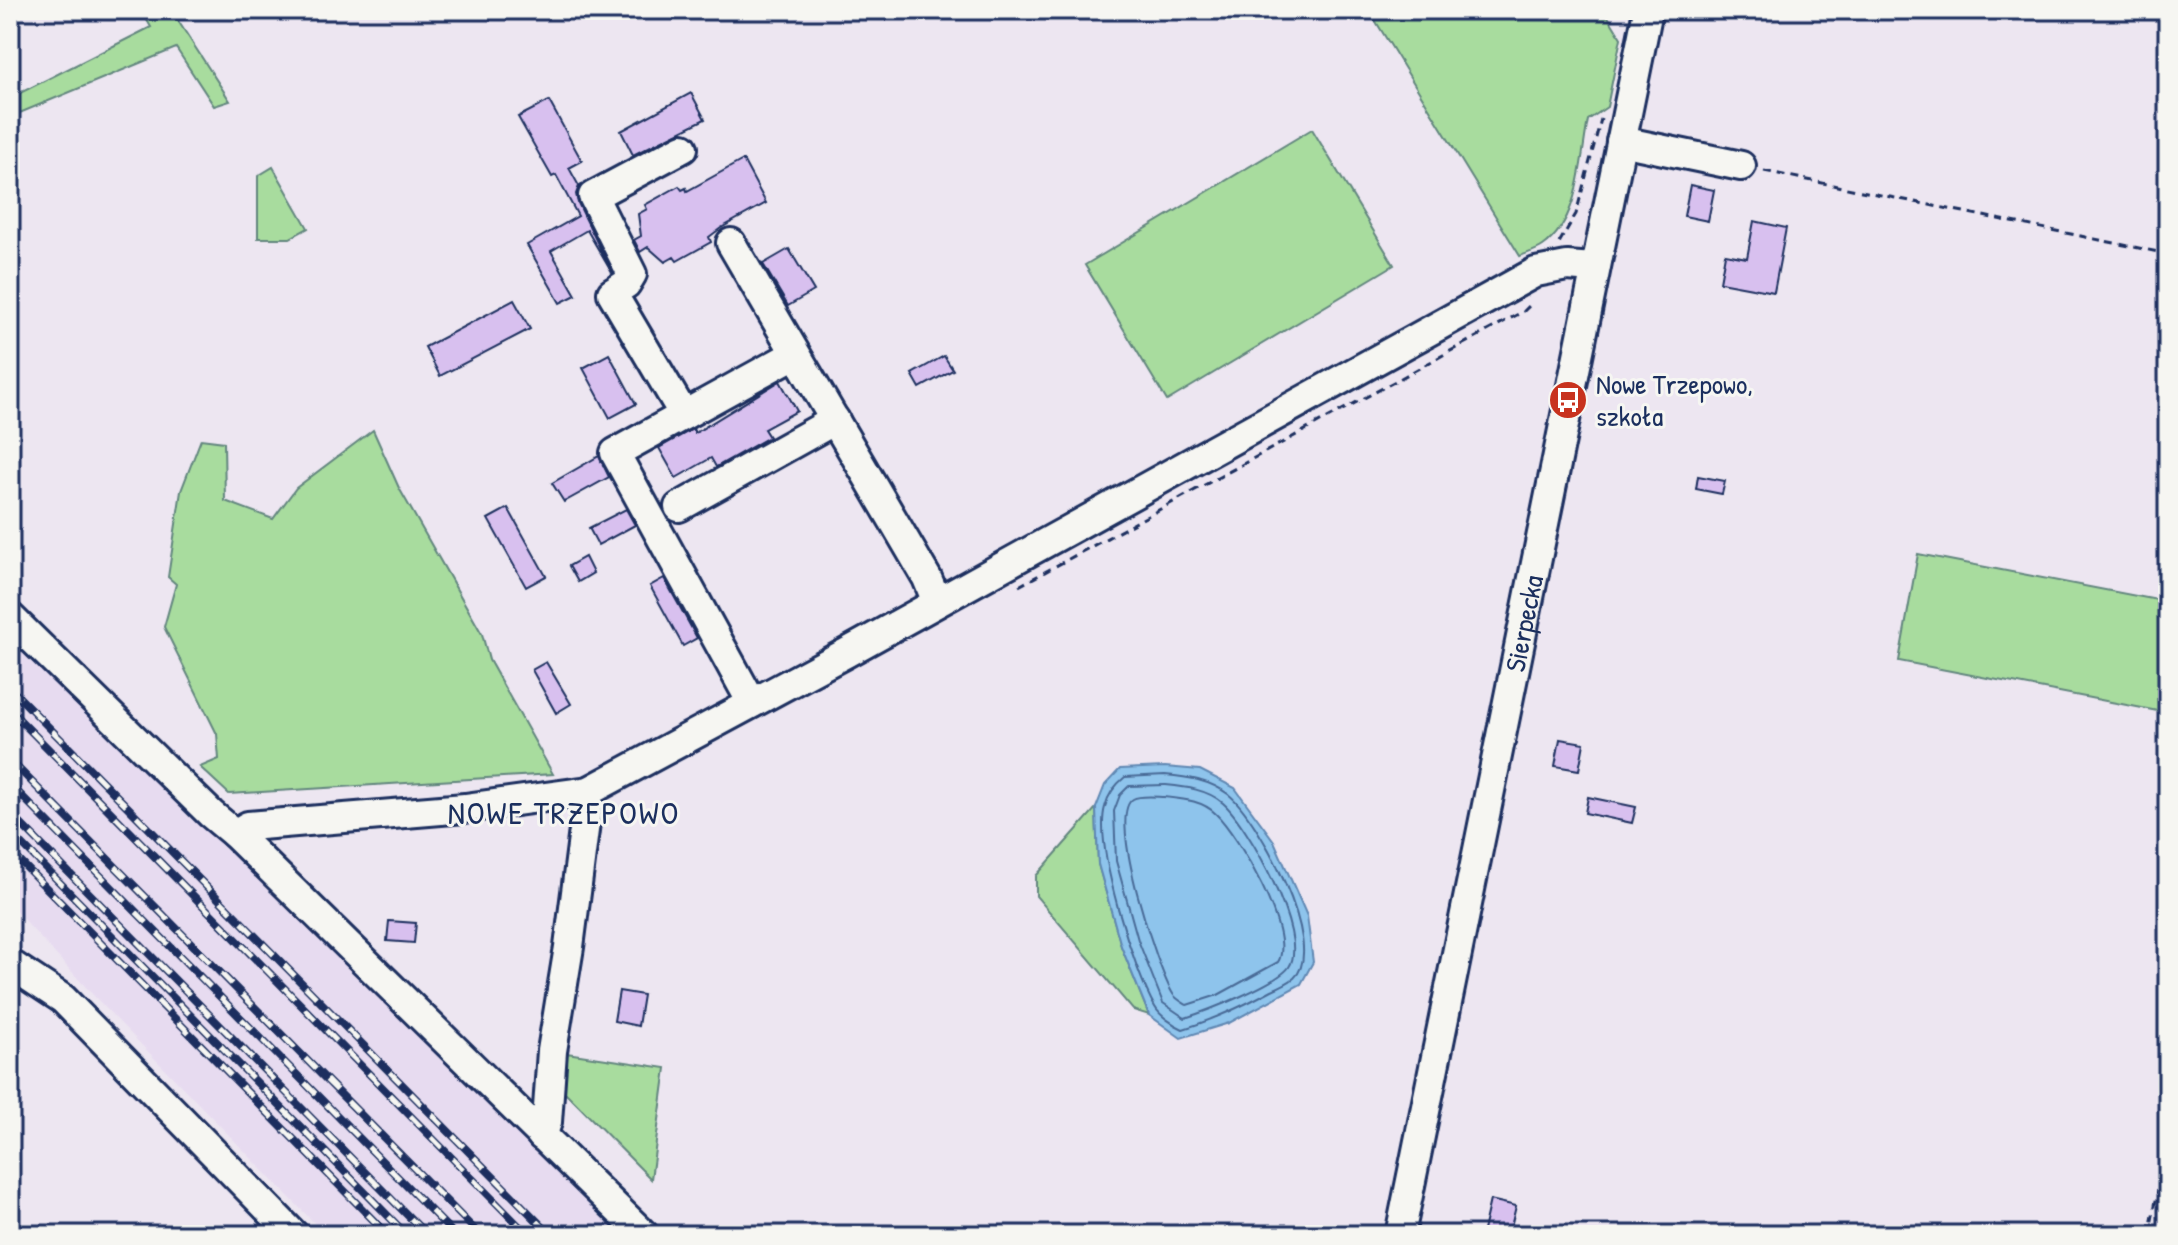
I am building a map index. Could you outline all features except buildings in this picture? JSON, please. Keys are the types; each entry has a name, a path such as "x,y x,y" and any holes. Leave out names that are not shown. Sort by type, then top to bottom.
{"street":[{"name":"Sierpecka","path":"1400,1235 1648,10"},
{"path":"1621,141 1741,166"},
{"path":"683,148 593,196 632,274 626,284 612,293 684,415"},
{"path":"731,243 927,578 937,602"},
{"path":"235,834 248,826 465,808 589,791 1536,272 1567,266 1594,268"},
{"path":"752,703 615,453 795,354"},
{"path":"679,507 835,420"},
{"path":"10,617 644,1235"},
{"path":"542,1136 547,1122 552,1051 589,791"},
{"path":"10,964 63,999 294,1235"}],"path":[{"path":"1558,244 1576,214 1597,129 1600,120 1608,114"},
{"path":"1741,166 2168,254"},
{"path":"2149,1235 2168,1141"}],"shaded area":[{"path":"10,632 628,1235 326,1235 10,905"}],"green space":[{"path":"141,10 171,10 230,101 214,106 176,48 10,117 10,98 151,27"},
{"path":"1604,10 1621,38 1607,107 1588,120 1571,205 1565,221 1543,246 1520,256 1370,12"},
{"path":"1312,129 1394,265 1167,401 1085,265"},
{"path":"273,167 308,228 290,238 258,238 258,176"},
{"path":"373,430 399,488 482,634 489,660 553,774 229,794 200,767 219,759 217,734 164,627 176,584 168,577 181,491 201,439 224,442 225,501 273,519 296,488"},
{"path":"1918,554 2168,602 2168,713 1899,661"},
{"path":"1096,808 1098,864 1121,946 1149,1015 1133,1010 1036,896 1036,876"},
{"path":"560,1052 666,1068 651,1179 557,1084"}],"water":[{"path":"1165,767 1200,770 1235,788 1274,841 1307,916 1313,962 1301,984 1229,1023 1181,1038 1149,1015 1121,946 1098,864 1096,808 1105,785 1120,769"}],"railway":[{"path":"10,688 551,1235"},
{"path":"10,710 528,1235"},
{"path":"10,760 480,1235"},
{"path":"10,784 455,1235"},
{"path":"10,813 427,1235"},
{"path":"10,832 407,1235"},
{"path":"10,851 388,1235"}],"place":[{"name":"Nowe Trzepowo, szkoła","path":"1568,400"}],"district":[{"name":"NOWE TRZEPOWO","path":"564,812"}]}
